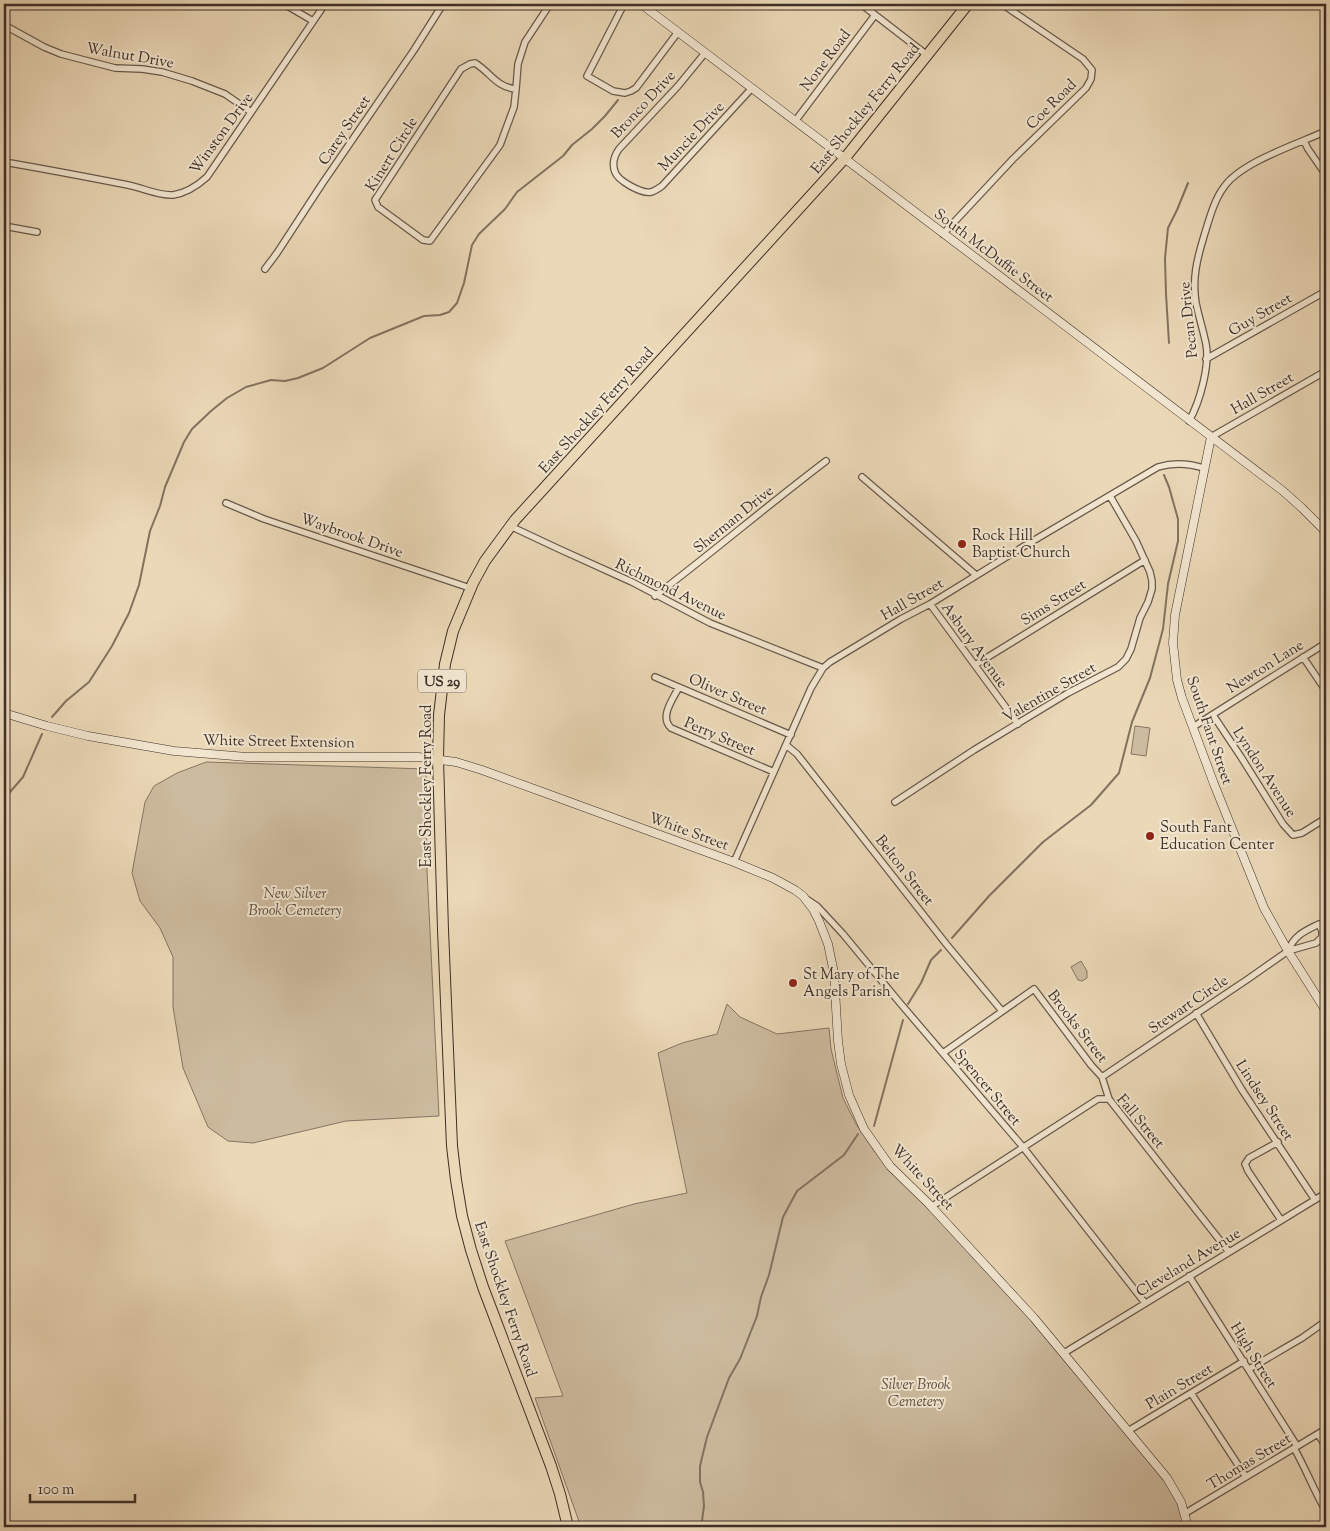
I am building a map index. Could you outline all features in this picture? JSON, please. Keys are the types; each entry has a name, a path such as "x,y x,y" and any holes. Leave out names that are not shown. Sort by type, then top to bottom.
{"highway":[{"name":"East Shockley Ferry Road","path":"568,1527 554,1475 474,1258 464,1224 453,1161 442,921 438,759 439,707 445,664 453,631 470,588 485,561 510,526 845,158 968,4"}],"street":[{"path":"284,4 313,21"},
{"name":"Winston Drive","path":"4,162 164,194 183,193 200,184 206,177 325,4"},
{"name":"Carey Street","path":"265,269 414,50 442,4"},
{"name":"Kinert Circle","path":"516,89 505,88 475,63 461,69 375,200 378,207 423,240 430,241 500,145 514,108 516,89 518,64 525,42 550,4"},
{"path":"624,4 587,76 614,92 631,92 636,88 678,32"},
{"name":"South McDuffie Street","path":"640,4 796,120 943,234 1283,491 1326,532"},
{"path":"861,4 927,55"},
{"name":"Coe Road","path":"943,234 1013,159 1086,88 1091,79 1092,70 1082,59 1002,4"},
{"name":"None Road","path":"796,120 875,14"},
{"name":"Walnut Drive","path":"4,25 44,47 70,57 115,68 162,72 192,81 225,94 252,112"},
{"name":"Bronco Drive","path":"643,192 631,187 618,177 613,161 615,154 706,54"},
{"name":"Muncie Drive","path":"643,192 651,192 662,186 752,88"},
{"name":"Pecan Drive","path":"1189,421 1202,389 1206,359 1206,344 1194,284 1199,254 1224,186 1240,171 1260,160 1326,131"},
{"path":"1304,141 1308,150 1326,175"},
{"path":"4,226 37,232"},
{"name":"Guy Street","path":"1206,359 1326,291"},
{"name":"Hall Street","path":"1211,437 1326,371"},
{"name":"South Fant Street","path":"1211,437 1175,615 1173,633 1177,680 1214,784 1264,908 1288,951 1326,1011"},
{"name":"Sherman Drive","path":"655,596 826,461"},
{"name":"Hall Street","path":"734,862 811,688 823,668 830,662 1158,467 1167,464 1192,464 1204,468"},
{"path":"862,477 976,575"},
{"name":"Valentine Street","path":"895,802 974,750 1076,689 1118,667 1126,660 1152,589 1150,572 1145,560 1110,496"},
{"name":"Waybrook Drive","path":"226,503 264,519 470,588"},
{"name":"Richmond Avenue","path":"510,526 632,582 710,624 823,668"},
{"name":"Sims Street","path":"975,665 1145,560"},
{"name":"Asbury Avenue","path":"930,604 1018,724"},
{"name":"Newton Lane","path":"1193,727 1326,643"},
{"path":"1304,657 1326,691"},
{"name":"Oliver Street","path":"655,677 791,735"},
{"name":"Perry Street","path":"679,687 666,715 666,723 671,728 774,772"},
{"name":"White Street Extension","path":"4,713 88,736 193,752 247,757 418,756 438,759"},
{"name":"Lyndon Avenue","path":"1213,715 1292,836 1302,833 1326,818"},
{"name":"Belton Street","path":"786,745 797,754 947,945 1002,1011"},
{"name":"White Street","path":"438,759 482,770 734,862 782,882 802,896 819,921 828,944 836,987 838,1041 841,1064 849,1095 858,1116 872,1140 890,1166 931,1206 1064,1353 1167,1478 1181,1502 1188,1527"},
{"name":"Spencer Street","path":"802,896 828,916 1023,1147 1144,1304"},
{"name":"Stewart Circle","path":"1102,1077 1288,951 1316,942 1322,938 1320,924 1292,940 1288,951"},
{"name":"Brooks Street","path":"943,1053 1034,989 1091,1066 1102,1077 1109,1099"},
{"name":"Lindsey Street","path":"1196,1013 1242,1090 1315,1200"},
{"name":"Fall Street","path":"931,1206 1098,1099 1109,1099 1228,1252"},
{"path":"1278,1142 1248,1158 1245,1164 1281,1220"},
{"name":"Cleveland Avenue","path":"1064,1353 1326,1193"},
{"name":"High Street","path":"1189,1276 1249,1369 1296,1447 1317,1496 1326,1511"},
{"path":"1249,1369 1302,1338 1326,1321"},
{"name":"Plain Street","path":"1128,1431 1244,1362"},
{"path":"1191,1393 1246,1476"},
{"name":"Thomas Street","path":"1184,1514 1326,1429"},
{"path":"1318,1434 1326,1447"}],"green space":[{"path":"1135,726 1150,728 1146,756 1131,754"},
{"name":"New Silver Brook Cemetery","path":"206,762 426,769 427,870 439,1116 346,1121 253,1143 228,1141 208,1127 183,1068 173,1007 173,957 160,928 140,901 132,873 145,802 154,786 177,773"},
{"path":"1081,961 1087,971 1087,978 1082,981 1078,980 1071,967"},
{"name":"Silver Brook Cemetery","path":"727,1004 740,1017 777,1034 829,1028 831,1049 843,1098 856,1124 875,1152 1006,1291 1164,1479 1180,1506 1184,1527 581,1527 535,1398 563,1396 505,1241 634,1204 687,1193 658,1053 682,1043 717,1034"}],"waterway":[{"path":"52,717 66,701 89,682 112,646 129,613 139,585 150,531 165,487 184,442 192,429 227,398 246,387 271,380 285,381 298,378 323,368 370,338 424,316 440,315 449,312 457,303 464,283 472,245 479,234 505,209 517,192 563,156 572,145 605,116 618,100"},
{"path":"1169,343 1165,258 1168,228 1188,183"},
{"path":"952,938 989,896 1043,842 1091,805 1119,773 1132,722 1150,678 1163,629 1168,584 1178,541 1178,519 1164,475"},
{"path":"4,799 23,777 42,734"},
{"path":"908,1004 921,983 931,960 941,950"},
{"path":"874,1126 903,1020"},
{"path":"700,1527 704,1506 700,1482 700,1466 707,1437 729,1378 740,1359 757,1316 783,1217 797,1191 844,1155 858,1134"}],"place":[{"name":"Rock Hill Baptist Church","path":"962,544"},
{"name":"South Fant Education Center","path":"1150,836"},
{"name":"St Mary of The Angels Parish","path":"793,983"}]}
